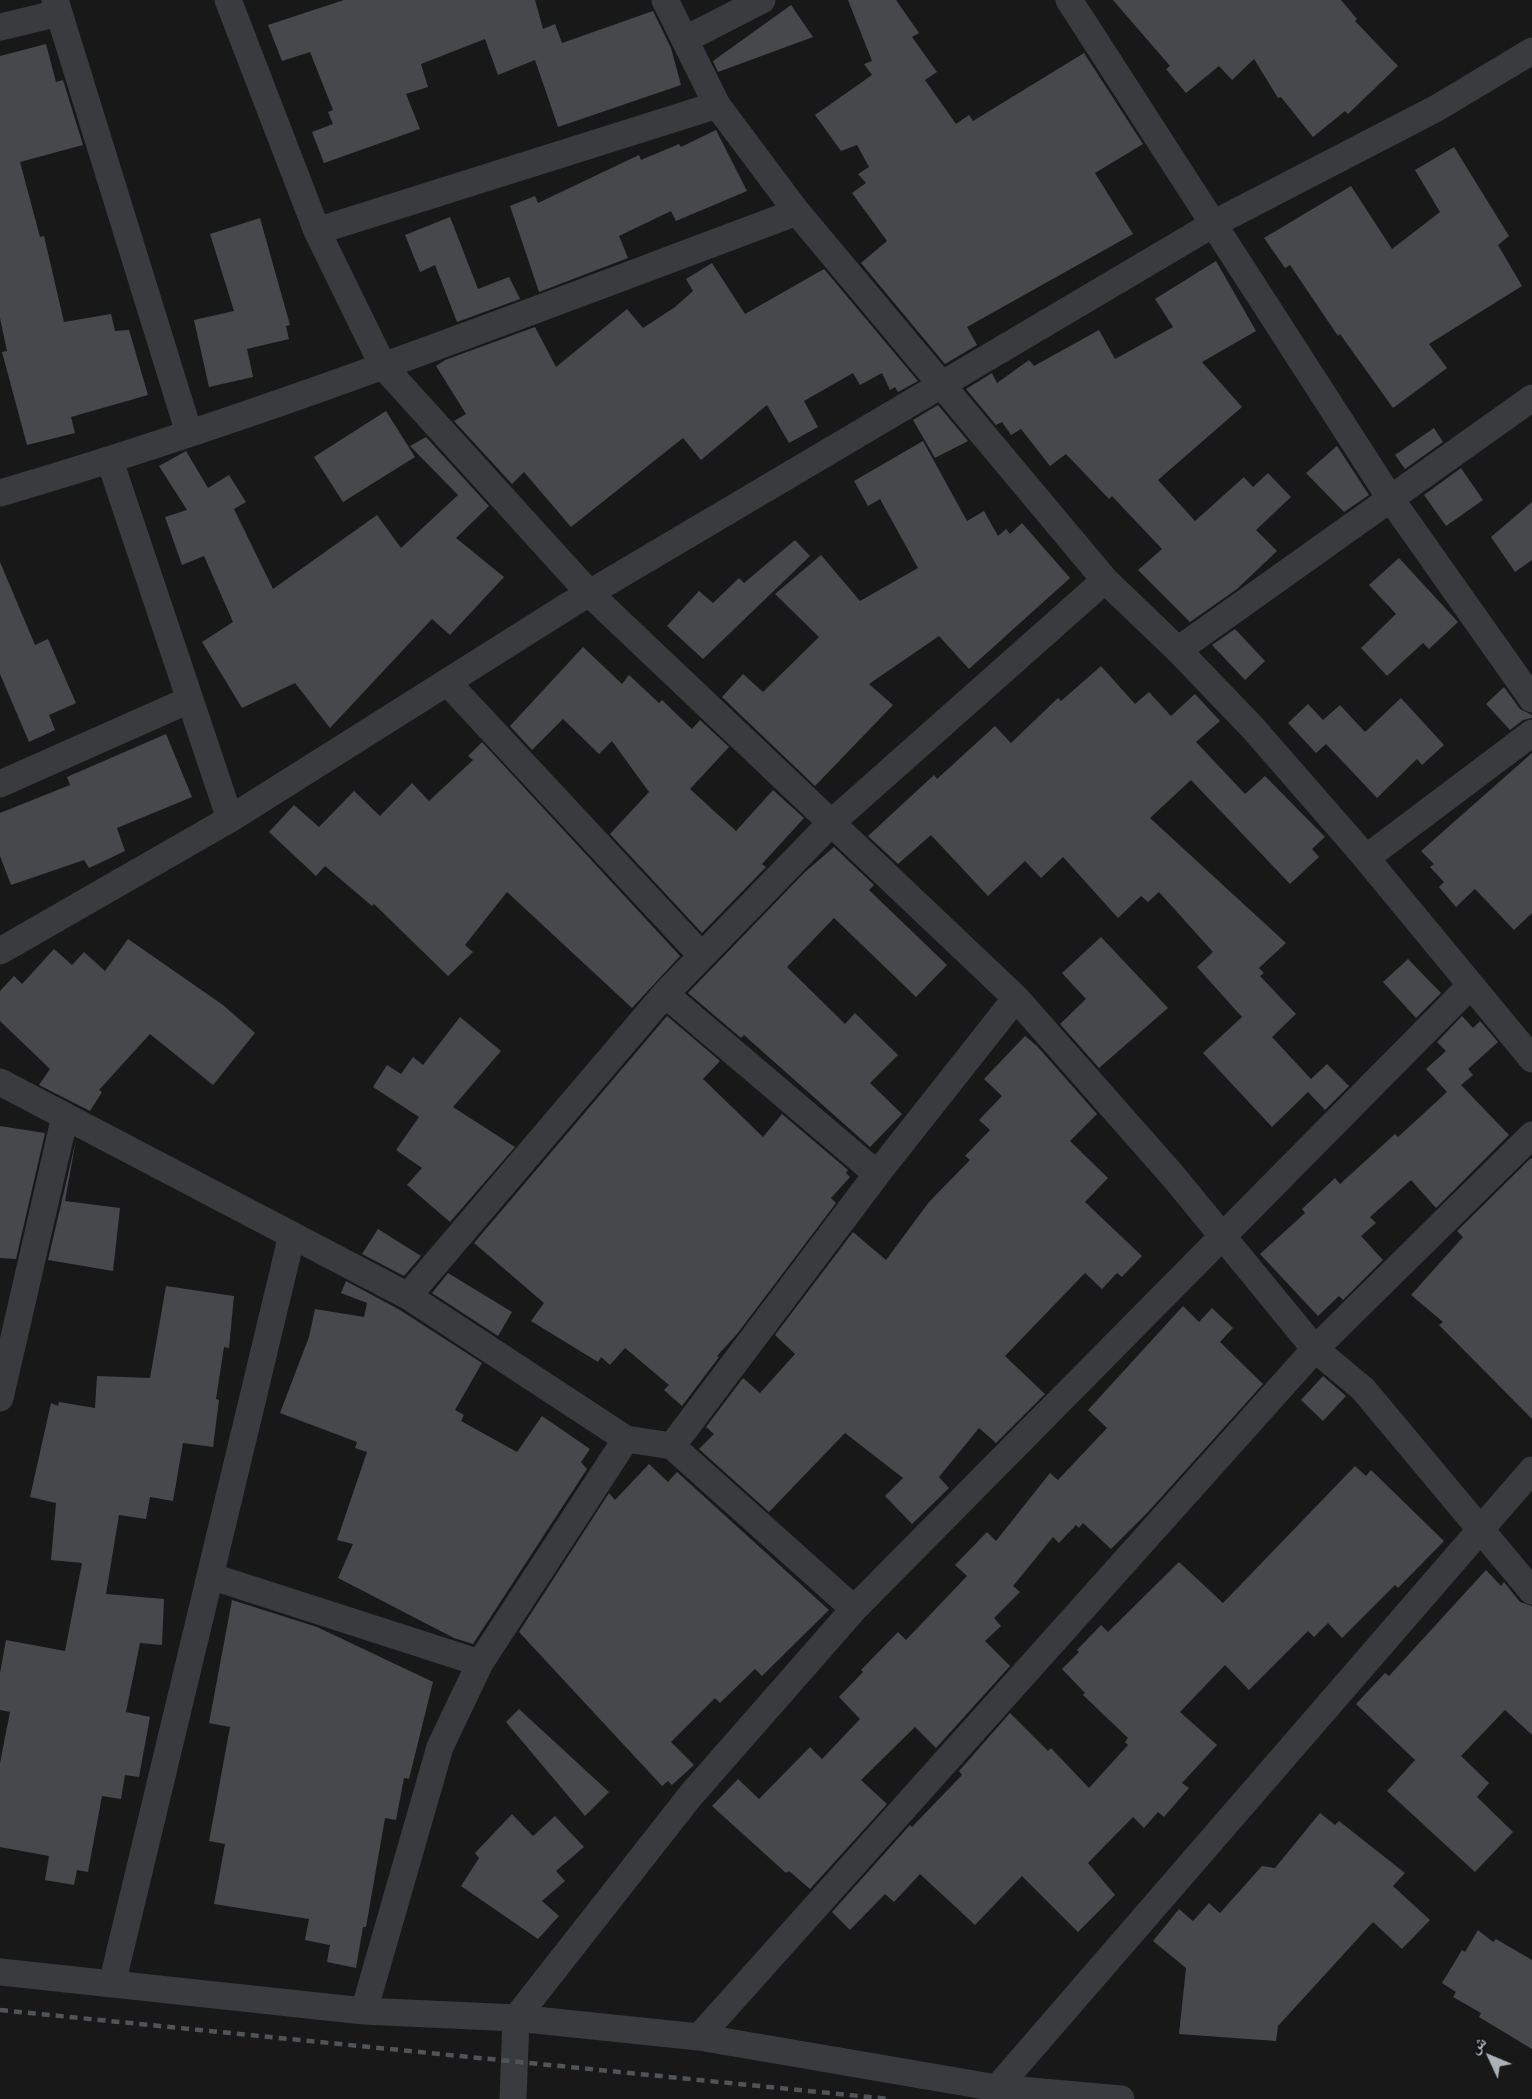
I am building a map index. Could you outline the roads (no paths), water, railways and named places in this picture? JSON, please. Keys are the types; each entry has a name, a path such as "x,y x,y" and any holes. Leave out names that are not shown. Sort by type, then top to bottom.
{"street":[{"path":"228,0 317,231 383,366 590,594 830,824 942,924 1016,998 1173,1176 1315,1349 1363,1389 1532,1591"},
{"path":"665,0 717,105 797,212 1106,580 1178,650 1252,728 1366,858 1532,1059"},
{"path":"686,39 762,0"},
{"path":"1069,0 1390,498 1532,699"},
{"path":"0,27 57,7 189,433"},
{"path":"0,951 230,819 571,604 940,385 1215,224 1437,108 1532,51"},
{"path":"317,231 717,105"},
{"path":"0,493 110,461 383,366 797,212"},
{"path":"1178,650 1532,398"},
{"path":"110,461 230,819"},
{"path":"408,1296 665,994 830,824 1106,580"},
{"path":"447,682 702,956"},
{"path":"0,784 189,700"},
{"path":"1366,858 1532,733"},
{"path":"513,2099 516,2018 691,1795 854,1609 1471,985"},
{"path":"665,994 877,1174"},
{"path":"672,1446 877,1174 1016,998"},
{"path":"0,1082 408,1296 626,1439 672,1446 854,1609"},
{"path":"0,1398 65,1116"},
{"path":"699,2037 1315,1349 1532,1136"},
{"path":"112,1984 292,1235"},
{"path":"364,2011 440,1747 480,1663 626,1439"},
{"path":"997,2088 1478,1529 1532,1470"},
{"path":"210,1576 480,1663"},
{"path":"0,1972 364,2011 516,2018 699,2037 997,2088 1121,2099"}],"railway":[{"path":"0,2010 889,2099"}]}
